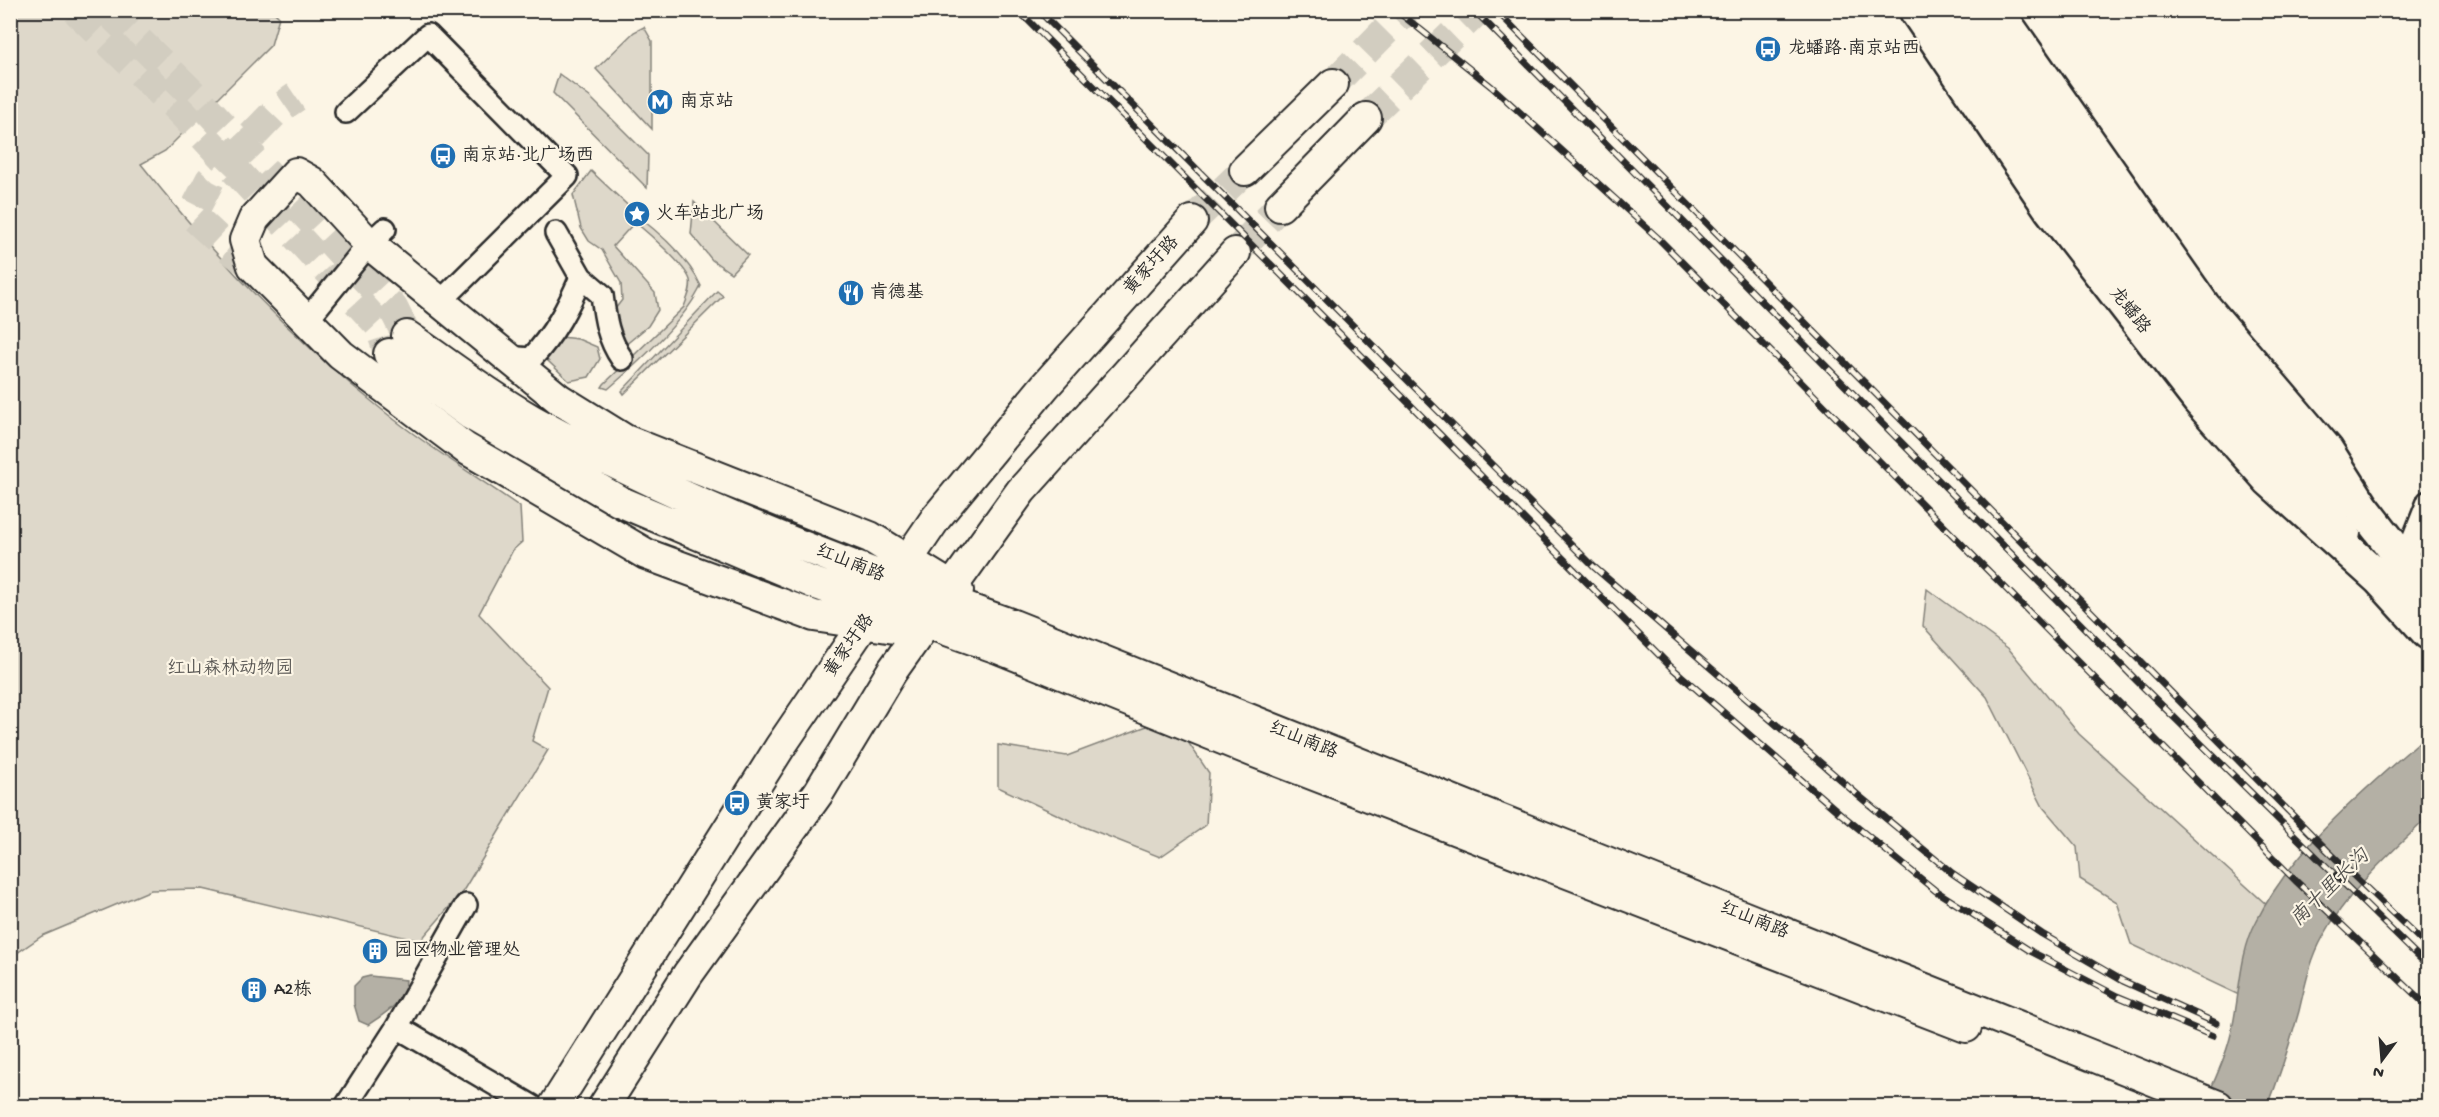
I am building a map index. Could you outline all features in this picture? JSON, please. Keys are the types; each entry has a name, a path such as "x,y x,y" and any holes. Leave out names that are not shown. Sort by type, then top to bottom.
{"main road":[{"name":"龙蟠路","path":"1916,10 2050,209 2199,400 2270,480 2428,592"},
{"name":"龙蟠路","path":"1996,10 2203,306 2326,450 2394,566 2428,632"}],"street":[{"name":"龙蟠路","path":"1938,10 2062,194 2172,336 2339,524 2394,566"},
{"name":"龙蟠路","path":"1970,10 2071,164 2216,353 2394,566"},
{"path":"346,112 428,35 567,176 439,303"},
{"path":"1245,170 1333,84"},
{"path":"1280,206 1366,118"},
{"path":"887,593 870,537 626,440 559,399 439,303 377,236 312,182 296,173 254,219 245,240 253,266 341,356 465,448 646,554 814,616 887,593 936,611"},
{"name":"黄家圩路","path":"554,1107 780,747 936,518 1045,386 1192,221"},
{"path":"556,233 581,277 602,295 607,328 613,346 622,359"},
{"path":"306,321 377,236"},
{"path":"604,1107 688,974 819,792 892,671 1022,491 1235,253"},
{"path":"505,357 531,359 549,340 566,312 581,277"},
{"name":"红山南路","path":"398,345 470,414 619,501 812,582 887,593 936,611 1013,625 2178,1100"},
{"path":"2394,566 2428,502"},
{"name":"红山南路","path":"936,611 959,635 1891,999 2178,1100 2218,1107"},
{"path":"346,1107 397,1027 466,905"},
{"path":"397,1027 532,1107"}],"green space":[{"name":"红山森林动物园","path":"11,11 273,11 279,17 271,45 165,151 141,164 196,231 256,295 319,356 402,426 520,507 522,542 513,550 479,614 548,687 532,741 548,750 463,891 420,941 203,889 151,890 42,936 11,957"},
{"path":"644,27 652,41 652,129 596,69 634,32"},
{"path":"559,74 591,98 648,155 647,188 553,93"},
{"path":"591,171 639,216 637,220 640,218 674,249 690,267 701,286 672,327 608,389 602,387 604,384 684,307 689,294 690,280 674,258 635,222 613,246 655,293 658,310 648,326 624,346 612,313 622,300 621,283 602,250 589,241 581,228 573,195"},
{"path":"694,202 748,255 731,273 712,260 691,234"},
{"path":"717,291 723,296 624,394 622,391"},
{"path":"561,337 578,339 597,347 600,359 589,377 569,381 547,360 544,350"},
{"path":"1927,589 2009,649 2079,734 2268,906 2241,996 2131,944 2117,902 2080,879 2077,847 2043,807 1987,697 1923,626"},
{"path":"1171,717 1209,773 1206,825 1160,857 1082,826 998,787 998,745 1067,756"}],"water":[{"name":"南十里长沟","path":"2428,734 2428,817 2345,903 2318,946 2281,1071 2268,1106 2203,1106 2230,1038 2242,964 2250,935 2272,895 2290,869 2333,820"},
{"path":"370,976 406,980 405,988 398,1001 368,1025 359,1021 354,1004 354,986 362,978"}],"tunnel":[{"path":"76,10 183,114 379,325 389,354"},
{"path":"107,10 198,99 393,308 407,336"},
{"path":"1333,84 1406,10"},
{"path":"1366,118 1478,10"},
{"path":"253,266 222,243 192,215 210,180 277,110 296,97"},
{"path":"1192,221 1245,170"},
{"path":"1235,253 1280,206"}],"railway":[{"path":"1018,10 1671,667 1842,815 1936,891 2032,952 2117,996 2213,1036"},
{"path":"1038,10 1594,567 1859,796 1952,873 2042,934 2123,981 2216,1023"},
{"path":"1396,10 1492,87 1658,238 2297,882 2428,1007"},
{"path":"1474,10 2137,681 2428,966"},
{"path":"1496,10 2327,850 2428,947"}],"place":[{"name":"龙蟠路·南京站西","path":"1768,49"},
{"name":"南京站","path":"660,102"},
{"name":"南京站·北广场西","path":"443,156"},
{"name":"火车站北广场","path":"637,214"},
{"name":"肯德基","path":"851,293"},
{"name":"黄家圩","path":"737,803"},
{"name":"园区物业管理处","path":"375,951"},
{"name":"A2栋","path":"254,990"}]}
